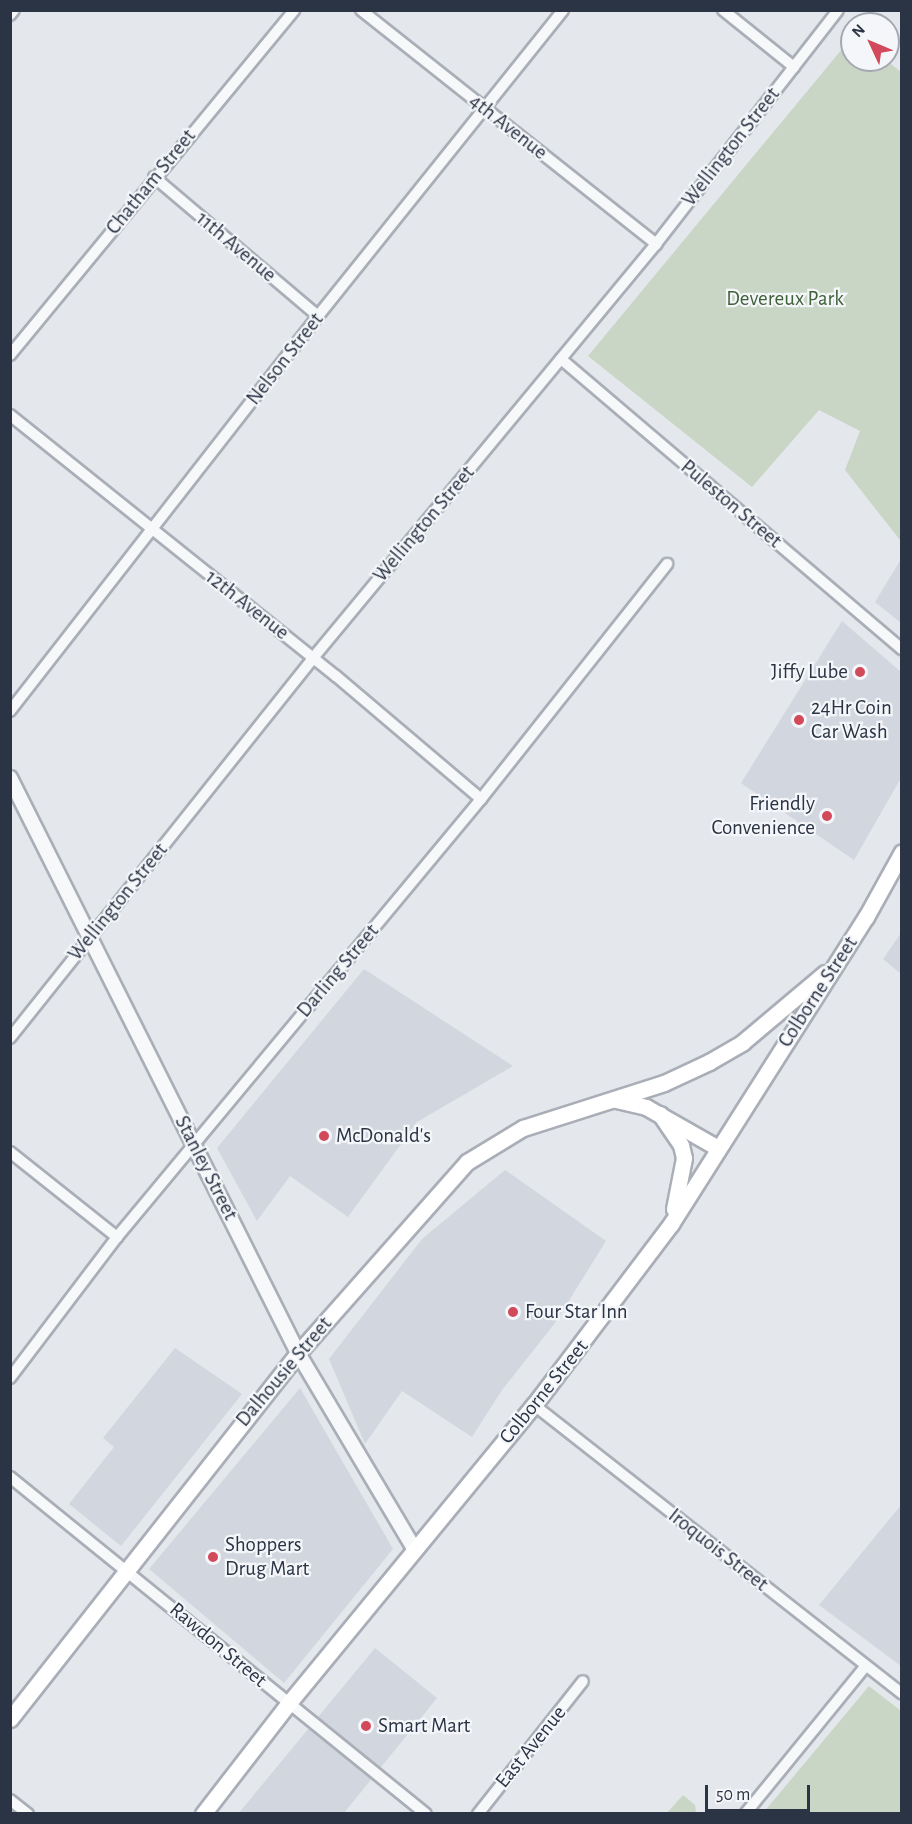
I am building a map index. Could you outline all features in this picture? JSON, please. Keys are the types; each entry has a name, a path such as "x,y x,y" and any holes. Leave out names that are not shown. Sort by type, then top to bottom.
{"main road":[{"name":"Colborne Street","path":"204,1814 288,1704 534,1405 671,1224 836,963 902,852"},
{"name":"Dalhousie Street","path":"10,1719 298,1353 467,1162 523,1128 664,1083 743,1042 836,963"},
{"path":"616,1100 660,1114 718,1148"},
{"path":"660,1114 681,1145 684,1158 671,1224"}],"street":[{"path":"10,15 14,10"},
{"name":"Chatham Street","path":"10,355 154,177 294,10"},
{"name":"4th Avenue","path":"361,10 656,244"},
{"name":"Nelson Street","path":"10,711 153,531 318,316 486,110 564,10"},
{"path":"723,10 794,67"},
{"name":"Wellington Street","path":"10,1038 314,658 656,244 838,10"},
{"name":"11th Avenue","path":"154,177 318,316"},
{"name":"Puleston Street","path":"561,359 902,649"},
{"name":"12th Avenue","path":"10,415 314,658 481,799"},
{"name":"Darling Street","path":"10,1378 117,1237 481,799 667,564"},
{"name":"Stanley Street","path":"10,778 298,1353 415,1550"},
{"path":"10,1152 117,1237"},
{"name":"Iroquois Street","path":"534,1405 902,1694"},
{"name":"Rawdon Street","path":"10,1477 127,1568 288,1704 426,1814"},
{"path":"745,1814 865,1667"},
{"name":"East Avenue","path":"478,1814 584,1682"},
{"path":"10,1800 28,1814"}],"shaded area":[{"path":"901,559 901,623 875,602"},
{"path":"842,621 901,672 901,778 854,860 741,783"},
{"path":"901,933 901,974 883,959"},
{"path":"364,969 513,1066 417,1122 348,1217 290,1176 257,1221 217,1148"},
{"path":"505,1170 606,1241 555,1323 502,1390 472,1437 402,1391 365,1444 329,1359 422,1239"},
{"path":"175,1348 242,1394 121,1546 69,1504 114,1447 103,1438"},
{"path":"300,1388 393,1549 284,1683 149,1569"},
{"path":"901,1505 901,1666 819,1605"},
{"path":"375,1648 437,1698 344,1813 238,1814"}],"green space":[{"name":"Devereux Park","path":"840,52 840,72 901,72 900,540 845,470 860,431 819,410 752,487 588,356"},
{"path":"869,1686 901,1711 901,1813 763,1813"},
{"path":"683,1795 695,1805 696,1813 667,1813"}],"place":[{"name":"Jiffy Lube","path":"860,672"},
{"name":"24Hr Coin Car Wash","path":"799,720"},
{"name":"Friendly Convenience","path":"827,816"},
{"name":"McDonald's","path":"324,1136"},
{"name":"Four Star Inn","path":"513,1312"},
{"name":"Shoppers Drug Mart","path":"213,1557"},
{"name":"Smart Mart","path":"366,1726"}]}
